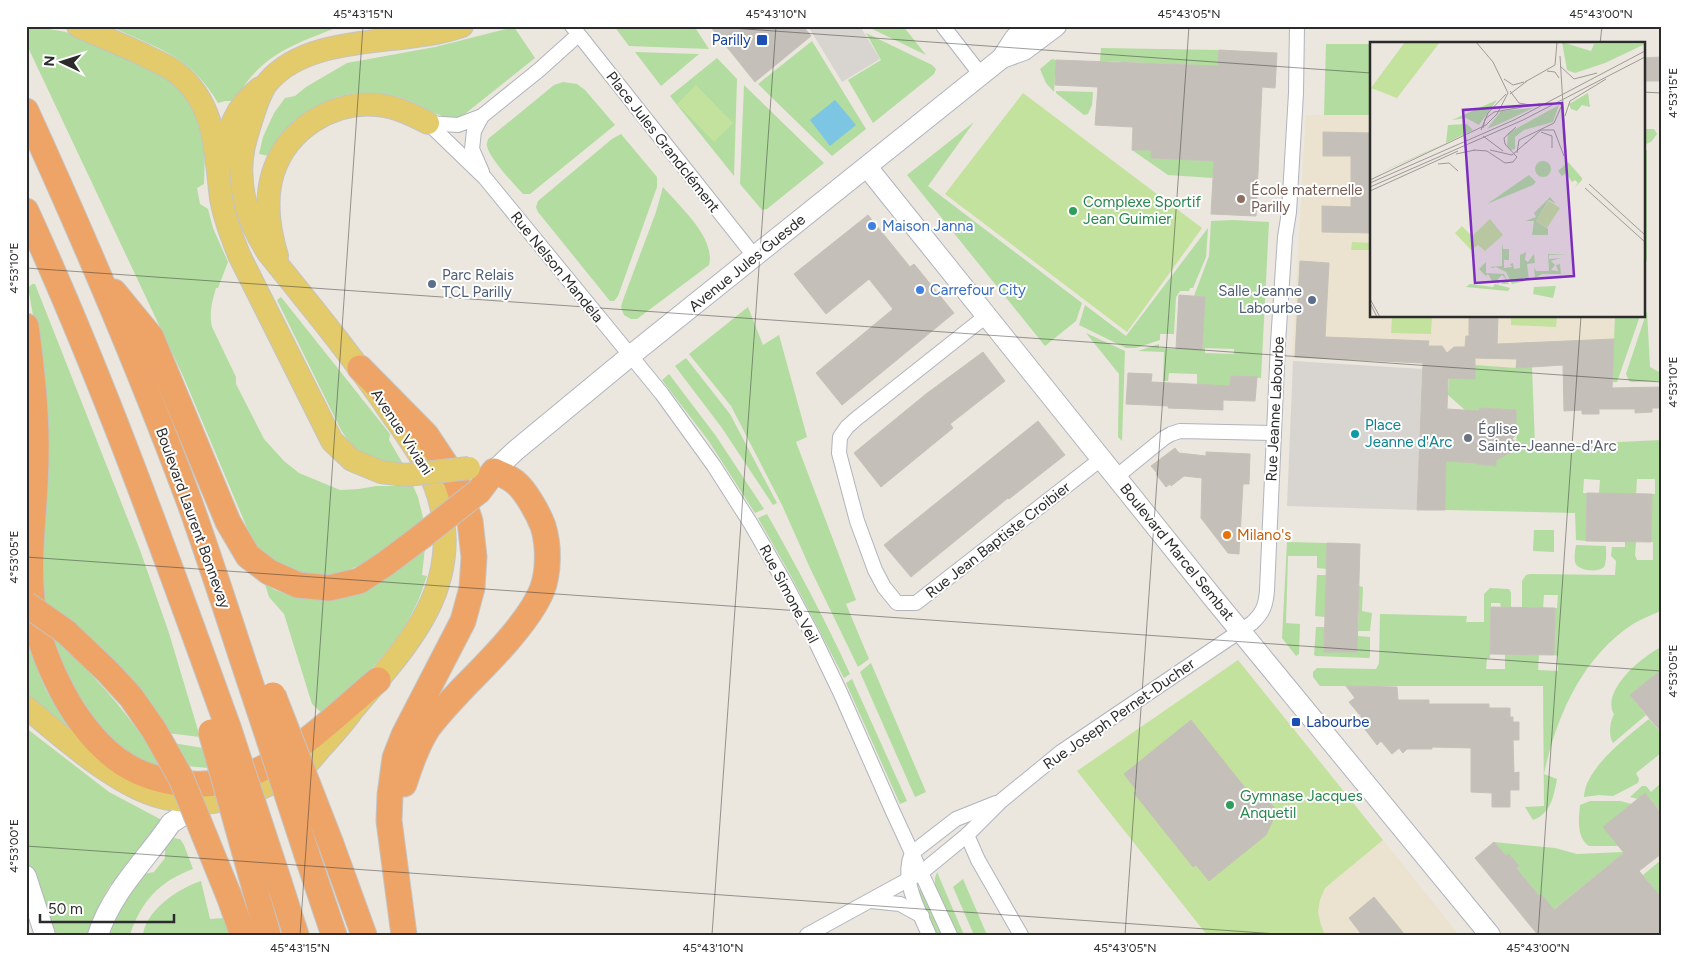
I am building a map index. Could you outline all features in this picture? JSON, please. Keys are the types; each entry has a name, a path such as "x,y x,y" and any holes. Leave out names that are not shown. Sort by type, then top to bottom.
{"highway":[{"name":"Boulevard Laurent Bonnevay","path":"26,111 98,273 188,498 266,702 310,864 334,935"},
{"path":"26,210 65,296 135,470 171,570 219,729 255,889 268,935"},
{"path":"98,273 151,337 228,522 248,556 269,572 298,585 329,588 359,581 385,564 478,491 494,471 515,482 540,517 546,535 548,556 542,590 528,615 428,728 412,759 399,806 397,881"},
{"path":"26,326 35,396 36,454 31,548 32,600 48,660 69,702 92,736 108,752 127,766 141,773 167,781 210,785 232,781 278,760 302,743 378,680"},
{"path":"360,368 426,435 456,480 470,520 474,557 472,588 463,621 404,734 395,758 390,794 389,821 404,935"},
{"path":"26,604 66,632 108,672 131,697 154,730 180,778 229,896 243,935"},
{"path":"266,702 331,844 364,935"},
{"path":"219,729 279,882 296,935"}],"main road":[{"path":"78,26 168,67 190,85 203,103 213,130 224,214 239,256 332,441 352,460 381,472 406,475 468,468 494,471"},
{"name":"Avenue Viviani","path":"211,802 253,791 305,766 401,653 420,625 429,610 441,577 444,560 445,525 442,508 435,484 417,451 360,368 259,240 245,204 242,188 244,146 258,101 267,82 288,65 323,50 348,44 440,33 462,26"},
{"path":"220,180 226,142 235,116 248,98 267,82"},
{"path":"281,269 274,247 269,201 276,165 283,150 292,139 314,120 356,105 389,107 428,123"},
{"path":"26,707 88,757 116,778 134,788 168,799 211,802"}],"street":[{"path":"943,26 981,75"},
{"name":"Avenue Jules Guesde","path":"494,471 515,451 630,356 1002,58 1016,38 1028,26"},
{"name":"Avenue Jules Guesde","path":"1002,58 1024,50 1056,26"},
{"name":"Rue Jeanne Labourbe","path":"1240,631 1259,616 1266,604 1284,254 1290,202 1297,26"},
{"path":"428,123 458,125 482,116 540,70 575,30"},
{"name":"Place Jules Grandclément","path":"575,30 755,257"},
{"name":"Rue Nelson Mandela","path":"482,116 474,130 472,149 485,178"},
{"name":"Rue Nelson Mandela","path":"428,123 485,178 630,356"},
{"name":"Boulevard Marcel Sembat","path":"867,167 1240,631 1490,935"},
{"name":"Rue Jean Baptiste Croibier","path":"986,316 856,419 840,437 839,453 858,521 874,570 884,587 898,602 916,603 1101,459"},
{"name":"Rue Simone Veil","path":"630,356 662,394 714,466 751,524 786,585 840,692 950,935"},
{"path":"1116,477 1164,438 1180,431 1274,433"},
{"name":"Rue Joseph Pernet-Ducher","path":"922,872 967,835 1001,801 1061,752 1240,631"},
{"name":"Rue Joseph Pernet-Ducher","path":"912,853 956,819 1001,801"},
{"name":"Avenue Viviani","path":"98,935 117,895 172,823 211,802"},
{"path":"967,835 978,860 1021,935"},
{"path":"912,853 908,861 908,880 929,935"},
{"path":"807,935 922,872"},
{"path":"26,876 45,935"},
{"path":"870,901 900,904 922,916"}],"shaded area":[{"path":"808,26 860,26 880,59 842,82"},
{"path":"1306,115 1370,115 1370,318 1615,318 1613,362 1516,368 1292,358"},
{"name":"Place Jeanne d'Arc","path":"1293,361 1423,369 1417,510 1287,506"},
{"path":"1383,840 1459,935 1325,935 1318,912 1325,888"}],"green space":[{"path":"117,26 333,26 333,29 276,55 254,73 234,101 218,103 208,87 186,65 161,50 116,29"},
{"path":"614,26 694,26 709,49 629,46"},
{"path":"866,26 903,26 926,55"},
{"path":"514,27 535,58 461,117 441,116 410,101 389,95 365,93 342,96 322,104 269,156 259,154 263,137 274,113 285,98 295,96 306,87 347,63 435,47"},
{"path":"26,28 43,28 66,32 139,63 163,75 174,84 194,108 205,151 204,184 197,188 200,204 208,209 213,228 228,262 213,298 211,312 212,327 236,377 236,384 264,439 284,461 299,473 340,490 376,486 413,486 418,497 424,522 379,556 349,570 320,577 287,570 268,560 253,542 184,378 26,43"},
{"path":"866,33 932,65 936,69 934,74 873,123 848,80 881,60"},
{"path":"812,41 866,129 832,156 758,84"},
{"path":"1326,44 1370,44 1370,115 1324,115"},
{"path":"1101,48 1219,50 1219,66 1100,61"},
{"path":"635,52 699,54 661,86"},
{"path":"717,58 737,79 734,176 670,96"},
{"path":"1052,59 1056,60 1054,92 1046,83 1040,69"},
{"path":"563,82 577,84 585,90 615,125 530,194 523,194 492,157 487,145 488,139 554,85"},
{"path":"696,85 733,123 714,142 677,104"},
{"path":"744,85 824,163 767,209 762,210 740,184"},
{"path":"1056,91 1093,92 1092,105 1088,114 1084,115 1056,93"},
{"name":"Complexe Sportif Jean Guimier","path":"1023,93 1202,228 1127,332 945,194"},
{"path":"974,122 928,186 1082,303 1076,321 1045,346 907,175"},
{"path":"1644,129 1654,129 1657,134 1651,142 1644,145"},
{"path":"621,134 657,177 657,187 618,296 614,301 610,301 538,212 536,207 538,201 612,139"},
{"path":"1132,150 1151,150 1151,158 1214,161 1213,178 1168,175"},
{"path":"1647,150 1647,262 1644,254 1644,151"},
{"path":"663,187 687,213 702,234 710,255 709,265 637,319 631,319 624,315 621,307 656,212"},
{"path":"1211,221 1269,222 1261,378 1231,376 1230,386 1197,385 1197,374 1169,373 1168,381 1163,381 1164,352 1138,351 1159,344 1159,348 1202,350 1205,297 1194,296 1209,256","holes":["1205,348 1234,349 1234,354 1205,353"]},
{"path":"1208,228 1206,257 1193,288 1190,288 1189,291 1180,291 1176,297 1174,334 1160,334 1160,340 1136,348 1126,348 1079,325 1085,305 1126,336"},
{"path":"1352,242 1370,243 1370,250 1351,250"},
{"path":"35,284 140,550 169,633 200,737 167,733 40,599 38,342 28,288"},
{"path":"281,297 390,434 389,440 403,464 368,459 360,454 349,442 341,430 277,300"},
{"path":"748,307 763,345 779,335 807,437 796,442 856,600 846,604 869,659 858,667 782,505 731,406 689,354"},
{"path":"1647,311 1650,367 1661,373 1661,381 1632,382 1629,381 1626,374"},
{"path":"1392,318 1432,318 1431,334 1391,333"},
{"path":"1511,318 1557,318 1556,327 1511,325"},
{"path":"1615,318 1639,318 1617,382 1570,383 1568,365 1613,362"},
{"path":"1086,333 1125,351 1122,441 1118,437 1119,374"},
{"path":"686,358 730,414 777,503 773,505 722,428 675,366"},
{"path":"1475,365 1516,368 1532,367 1535,446 1661,440 1661,611 1636,622 1615,638 1599,653 1574,690 1556,731 1544,774 1557,779 1553,797 1548,809 1533,820 1525,807 1544,806 1543,686 1320,686 1313,677 1313,672 1317,668 1376,669 1379,663 1380,614 1467,616 1466,622 1484,622 1484,594 1490,588 1509,589 1511,593 1511,607 1501,607 1500,603 1491,603 1490,658 1487,658 1486,669 1505,669 1505,654 1539,655 1538,670 1558,671 1558,656 1554,655 1555,608 1557,608 1558,595 1544,595 1543,608 1522,607 1522,581 1526,575 1615,575 1616,561 1611,556 1612,547 1625,547 1625,541 1636,542 1635,555 1637,560 1653,560 1653,542 1651,542 1652,494 1655,494 1655,479 1637,479 1636,494 1599,493 1600,480 1584,479 1583,493 1587,493 1586,541 1576,540 1575,513 1445,510 1446,466 1418,465 1419,450 1463,452 1477,464 1496,466 1496,453 1507,455 1515,445 1518,445 1516,443 1519,431 1516,430 1516,410 1480,408 1479,411 1465,410 1448,395 1449,371 1475,379"},
{"path":"669,374 716,436 764,509 755,513 708,440 662,380"},
{"path":"767,514 810,593 850,674 844,678 791,576 758,518"},
{"path":"1534,530 1554,530 1554,552 1533,551"},
{"path":"1287,542 1327,543 1327,569 1317,568 1317,556 1288,556 1286,623 1300,624 1299,654 1296,656 1282,638"},
{"path":"1576,545 1606,546 1604,567 1593,570 1583,569 1577,565 1575,562"},
{"path":"425,548 422,575 427,576 418,601 406,624 374,666 326,717 312,704 284,614 269,597 265,584 275,590 299,598 317,600 339,598"},
{"path":"1317,575 1326,575 1325,617 1315,616"},
{"path":"1359,586 1363,587 1362,611 1372,613 1370,631 1358,631"},
{"path":"26,624 36,664 45,688 75,735 26,694"},
{"path":"1316,627 1325,627 1324,652 1357,652 1358,636 1370,637 1370,657 1314,655"},
{"path":"46,630 82,665 127,715 145,740 165,775 140,765 93,727"},
{"path":"1661,647 1661,670 1630,695 1646,715 1613,743 1610,732 1614,714 1612,705 1613,695 1618,685 1644,658"},
{"name":"Gymnase Jacques Anquetil","path":"1238,660 1383,840 1325,888 1318,912 1325,935 1207,935 1077,771"},
{"path":"871,663 926,792 915,797 860,672"},
{"path":"852,679 907,801 900,804 846,683"},
{"path":"1649,719 1661,733 1661,753 1636,773 1639,779 1638,783 1613,796 1584,797 1586,786 1599,764"},
{"path":"26,728 109,792 160,819 161,826 114,886 111,884 98,908 87,935 50,935 26,865"},
{"path":"173,743 203,748 208,768 186,766"},
{"path":"1661,783 1660,811 1645,793 1638,799 1630,797 1642,786 1646,786 1651,792"},
{"path":"1590,801 1620,801 1632,804 1618,846 1589,846 1582,838 1579,827 1580,805"},
{"path":"173,838 180,839 184,845 193,869 161,886 153,894 140,912 130,935 108,935 116,913 144,874 154,872 165,858 165,847"},
{"path":"1494,842 1555,848 1577,854 1624,853 1552,911 1542,895 1539,896 1516,868 1519,866 1509,854 1506,856"},
{"path":"1661,860 1661,897 1643,875"},
{"path":"937,872 964,935 956,935 935,886"},
{"path":"963,879 987,935 974,935 953,887"},
{"path":"201,881 210,919 225,918 232,935 143,935 150,917 165,901 192,884"},
{"path":"924,887 945,935 935,935 917,891"}],"water":[{"path":"835,100 856,125 830,146 810,120"}],"building":[{"path":"710,26 803,26 811,36 755,82"},
{"path":"1219,50 1277,53 1275,88 1262,87 1256,216 1211,214 1214,161 1151,158 1151,150 1132,150 1133,127 1095,125 1098,87 1055,85 1056,60 1218,66"},
{"path":"1661,57 1661,81 1644,81 1644,58"},
{"path":"1323,132 1370,133 1370,233 1322,232 1322,206 1351,207 1351,156 1323,156"},
{"path":"868,215 910,267 914,264 954,313 842,405 816,373 893,309 869,279 826,314 794,274"},
{"path":"1300,261 1329,263 1325,337 1429,341 1428,346 1442,346 1447,353 1454,347 1465,347 1466,336 1469,336 1469,318 1498,318 1497,344 1614,339 1612,388 1661,387 1661,408 1652,408 1652,412 1635,413 1635,409 1599,409 1599,414 1582,414 1582,410 1564,411 1563,365 1516,368 1517,359 1475,358 1475,379 1448,378 1447,409 1479,411 1480,408 1516,410 1516,427 1519,431 1512,439 1518,444 1513,451 1496,460 1496,466 1446,461 1445,510 1417,510 1423,363 1295,357"},
{"path":"1179,295 1205,297 1202,350 1176,349"},
{"path":"983,352 1005,381 950,424 953,428 881,487 854,453 926,394"},
{"path":"1128,373 1152,374 1151,382 1230,386 1231,376 1257,377 1255,401 1223,400 1223,410 1126,404"},
{"path":"1038,421 1065,455 1008,498 911,577 884,545"},
{"path":"1175,448 1179,453 1206,456 1206,452 1250,454 1249,484 1243,484 1239,554 1228,553 1201,518 1202,478 1184,476 1171,486 1170,484 1166,487 1151,466"},
{"path":"1587,493 1652,494 1651,542 1586,541"},
{"path":"1327,543 1360,544 1357,652 1324,652"},
{"path":"1491,607 1555,608 1554,655 1490,654"},
{"path":"1661,670 1661,732 1630,695"},
{"path":"1346,686 1397,687 1398,700 1429,700 1429,704 1489,704 1489,708 1510,708 1510,717 1513,717 1513,722 1519,722 1519,740 1513,740 1514,773 1519,772 1519,790 1510,790 1510,807 1492,807 1492,793 1471,792 1471,748 1432,747 1432,749 1407,749 1403,753 1399,748 1392,754 1381,741 1377,745 1364,728 1368,725 1349,702 1355,698"},
{"path":"1191,720 1254,799 1266,798 1277,811 1266,835 1209,881 1196,865 1193,867 1134,793 1137,791 1124,774"},
{"path":"1645,793 1661,813 1661,854 1639,871 1661,897 1661,935 1538,935 1475,858 1494,842 1506,856 1509,854 1519,866 1516,868 1539,896 1541,894 1554,910 1624,853 1603,827"},
{"path":"1374,897 1405,935 1362,935 1349,918"}],"place":[{"name":"Parilly","path":"762,40"},
{"name":"École maternelle Parilly","path":"1241,199"},
{"name":"Complexe Sportif Jean Guimier","path":"1073,211"},
{"name":"Maison Janna","path":"872,226"},
{"name":"Parc Relais TCL Parilly","path":"432,284"},
{"name":"Carrefour City","path":"920,290"},
{"name":"Salle Jeanne Labourbe","path":"1312,300"},
{"name":"Place Jeanne d'Arc","path":"1355,434"},
{"name":"Église Sainte-Jeanne-d'Arc","path":"1468,438"},
{"name":"Milano's","path":"1227,535"},
{"name":"Labourbe","path":"1296,722"},
{"name":"Gymnase Jacques Anquetil","path":"1230,805"}]}
